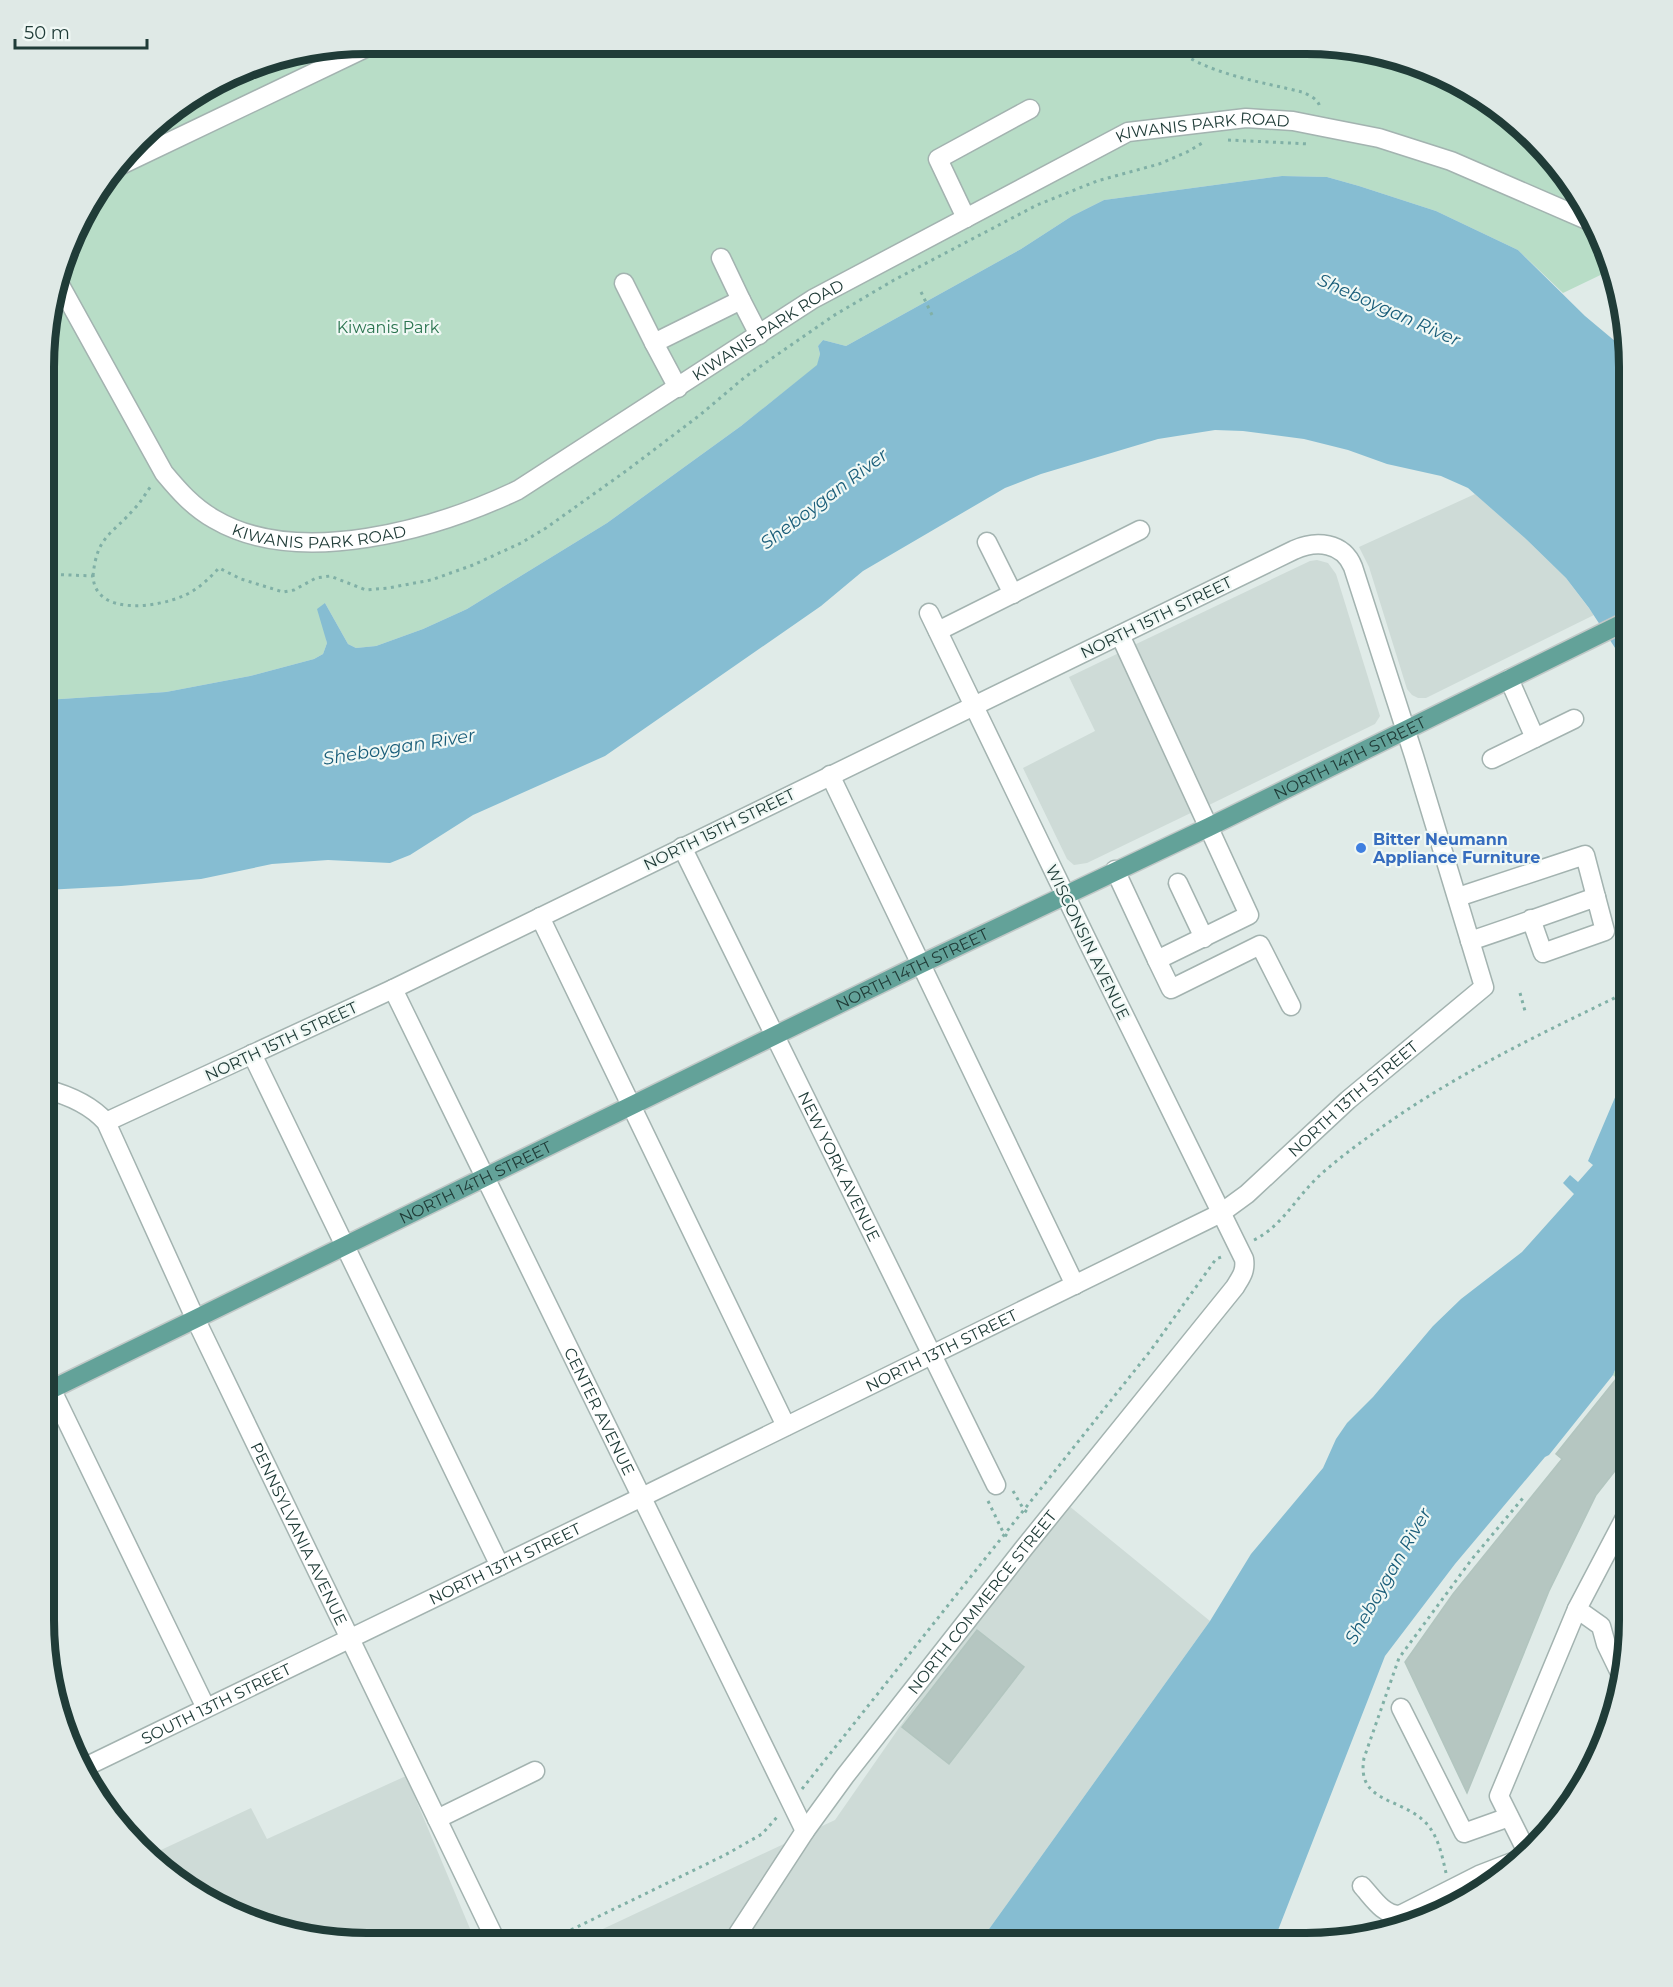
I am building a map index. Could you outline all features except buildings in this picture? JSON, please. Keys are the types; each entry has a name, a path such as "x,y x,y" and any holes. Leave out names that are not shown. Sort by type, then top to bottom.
{"main road":[{"name":"NORTH 14TH STREET","path":"54,1382 345,1246 1065,894 1209,827 1619,625"}],"street":[{"path":"134,159 351,55"},
{"path":"966,218 938,159 1030,109"},
{"name":"KIWANIS PARK ROAD","path":"64,292 164,473 184,497 216,520 253,535 284,541 329,542 413,528 451,518 485,506 518,490 813,299 1128,132 1246,118 1323,127 1379,138 1451,161 1581,218"},
{"path":"721,258 759,335"},
{"path":"624,283 678,388"},
{"path":"654,343 741,300"},
{"path":"938,631 1140,530"},
{"path":"987,542 1012,594"},
{"name":"NORTH 15TH STREET","path":"106,1122 393,989 1300,547 1315,543 1332,547 1346,555 1352,564 1406,730"},
{"name":"WISCONSIN AVENUE","path":"929,612 1239,1248 1244,1259 1245,1271"},
{"path":"1120,635 1249,915 1157,960"},
{"path":"1509,679 1535,738"},
{"path":"1492,759 1574,718"},
{"path":"1406,730 1470,941 1596,897"},
{"path":"830,775 1075,1284"},
{"name":"NEW YORK AVENUE","path":"682,847 996,1485"},
{"path":"1458,897 1585,855 1605,932 1543,953 1532,920"},
{"path":"1115,870 1171,989 1260,945 1291,1006"},
{"path":"1178,883 1204,938"},
{"path":"540,917 786,1426"},
{"name":"NORTH 13TH STREET","path":"350,1639 1221,1213 1247,1194 1348,1100 1484,987 1470,941"},
{"name":"CENTER AVENUE","path":"393,989 805,1831"},
{"path":"252,1054 500,1566"},
{"path":"54,1092 94,1109 106,1122"},
{"name":"PENNSYLVANIA AVENUE","path":"106,1122 195,1318 492,1933"},
{"name":"NORTH COMMERCE STREET","path":"739,1933 805,1831 845,1776 1042,1525 1235,1287 1245,1271"},
{"path":"54,1399 206,1708"},
{"path":"1523,1845 1499,1796 1577,1609 1619,1529"},
{"path":"1577,1609 1601,1626 1606,1644 1616,1664"},
{"name":"SOUTH 13TH STREET","path":"89,1764 350,1639"},
{"path":"1401,1708 1464,1833 1509,1817"},
{"path":"437,1819 535,1771"},
{"path":"1362,1886 1385,1911 1397,1916 1498,1867"}],"path":[{"path":"1185,54 1196,61 1234,75 1302,92 1312,97 1319,104 1323,127"},
{"path":"921,292 933,316"},
{"path":"93,576 94,559 101,542 135,509 149,488 164,473"},
{"path":"1520,993 1525,1011"},
{"path":"564,1933 762,1834 791,1802 1151,1350 1216,1259 1266,1234 1278,1225 1319,1176 1371,1135 1433,1093 1503,1052 1619,997"},
{"path":"1024,1548 1004,1534 985,1495 1006,1478 1024,1510 1042,1525"},
{"path":"1449,1889 1439,1845 1433,1832 1418,1815 1371,1791 1363,1780 1362,1771 1378,1715 1399,1658 1472,1559 1523,1498"}],"shaded area":[{"path":"1475,494 1566,578 1594,615 1426,698 1418,698 1407,689 1369,567 1359,547"},
{"path":"1310,561 1328,563 1336,574 1380,716 1375,724 1209,805 1132,646"},
{"path":"1121,652 1199,809 1087,863 1074,865 1067,859 1023,768 1095,731 1069,677"},
{"path":"1063,1501 1210,1621 986,1933 594,1933 835,1820 1022,1551"},
{"path":"406,1776 472,1933 347,1932 286,1922 247,1909 210,1891 176,1868 157,1852 251,1808 267,1839"}],"green space":[{"name":"Kiwanis Park","path":"367,54 1306,54 1367,60 1407,71 1444,86 1480,107 1512,132 1541,161 1566,193 1587,229 1604,273 1563,293 1518,250 1436,211 1327,177 1282,176 1104,200 1072,216 1021,249 846,346 823,340 818,346 820,354 818,365 741,426 607,523 467,609 423,629 376,646 356,648 348,644 325,603 324,628 327,643 323,654 314,659 250,676 166,692 54,699 54,367 60,306 78,247 96,210 119,176 146,146 176,119 210,96 247,78 286,65 326,57"},
{"path":"1619,1362 1619,1381 1613,1375"}],"water":[{"name":"Sheboygan River","path":"1282,176 1327,177 1436,211 1518,250 1585,316 1618,343 1619,654 1566,578 1468,488 1441,476 1387,464 1348,450 1304,439 1243,431 1215,430 1158,439 1041,474 1005,488 863,571 821,606 605,756 473,815 410,855 390,863 328,860 272,864 201,879 54,890 54,699 166,692 250,676 314,659 323,654 327,643 317,609 325,603 348,644 356,648 376,646 423,629 467,609 607,523 741,426 817,365 820,354 818,346 823,340 846,346 1021,249 1072,216 1104,200"},
{"name":"Sheboygan River","path":"1619,1088 1619,1362 1613,1375 1549,1455 1455,1564 1385,1656 1277,1933 986,1933 1210,1621 1251,1554 1323,1468 1336,1439 1347,1423 1373,1397 1433,1326 1461,1299 1522,1252 1574,1194 1563,1183 1570,1175 1578,1182 1593,1165 1588,1161"}],"place":[{"name":"Bitter Neumann Appliance Furniture","path":"1361,848"}]}
